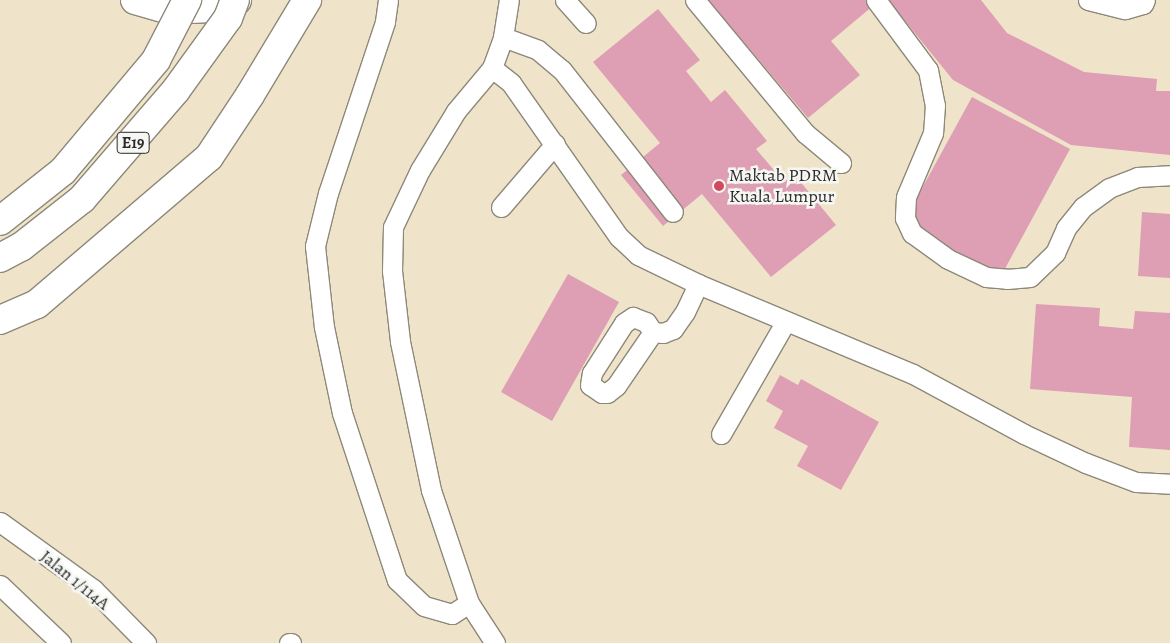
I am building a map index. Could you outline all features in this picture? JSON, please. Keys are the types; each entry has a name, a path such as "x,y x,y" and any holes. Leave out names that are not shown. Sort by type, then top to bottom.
{"highway":[{"name":"E19","path":"0,221 63,172 156,60 187,0"},
{"name":"E19","path":"0,258 21,247 89,192 176,90 228,18 236,0"},
{"path":"138,1 170,10 206,8 236,0"},
{"path":"0,320 37,304 209,158 250,95 306,0"}],"street":[{"path":"388,0 385,22 328,193 315,246 324,327 342,413 397,580 424,606 452,614 469,603"},
{"path":"495,643 469,603 431,490 414,418 400,342 392,271 393,227 420,170 456,111 492,68 503,37 508,0"},
{"path":"565,0 586,24"},
{"path":"695,0 805,133 840,163"},
{"path":"876,0 928,70 935,105 933,133 906,197 905,218 912,233 948,259 986,277 1007,279 1030,277 1055,253 1066,228 1083,207 1109,188 1137,177 1170,175"},
{"path":"1088,0 1125,9 1143,4 1145,0"},
{"path":"503,37 538,50 562,70 673,212"},
{"path":"492,68 511,83 619,237 638,255 698,284 913,374 1024,434 1086,463 1136,482 1170,484"},
{"path":"501,207 555,144"},
{"path":"653,332 663,333 673,330 685,312 698,284"},
{"path":"721,434 786,321"},
{"name":"Jalan 1/114A","path":"0,522 93,589 146,643"},
{"path":"1,587 61,643"}],"building":[{"path":"708,0 880,0 831,41 860,75 808,118"},
{"path":"888,0 981,0 1007,33 1084,72 1157,79 1156,91 1170,91 1170,155 1071,145 953,80"},
{"path":"658,9 700,60 686,71 711,102 725,90 767,141 756,149 784,182 794,174 836,225 771,277 702,194 663,226 621,175 660,143 593,62"},
{"path":"972,97 1070,149 1001,276 903,223"},
{"path":"1142,212 1170,214 1170,278 1138,276"},
{"path":"568,274 619,302 552,421 501,392"},
{"path":"1036,304 1100,308 1099,326 1133,329 1135,311 1170,313 1170,450 1129,447 1132,397 1030,389"},
{"path":"780,375 798,385 801,379 879,422 841,490 797,466 808,446 774,428 783,411 766,401"}],"place":[{"name":"Maktab PDRM Kuala Lumpur","path":"719,186"}]}
